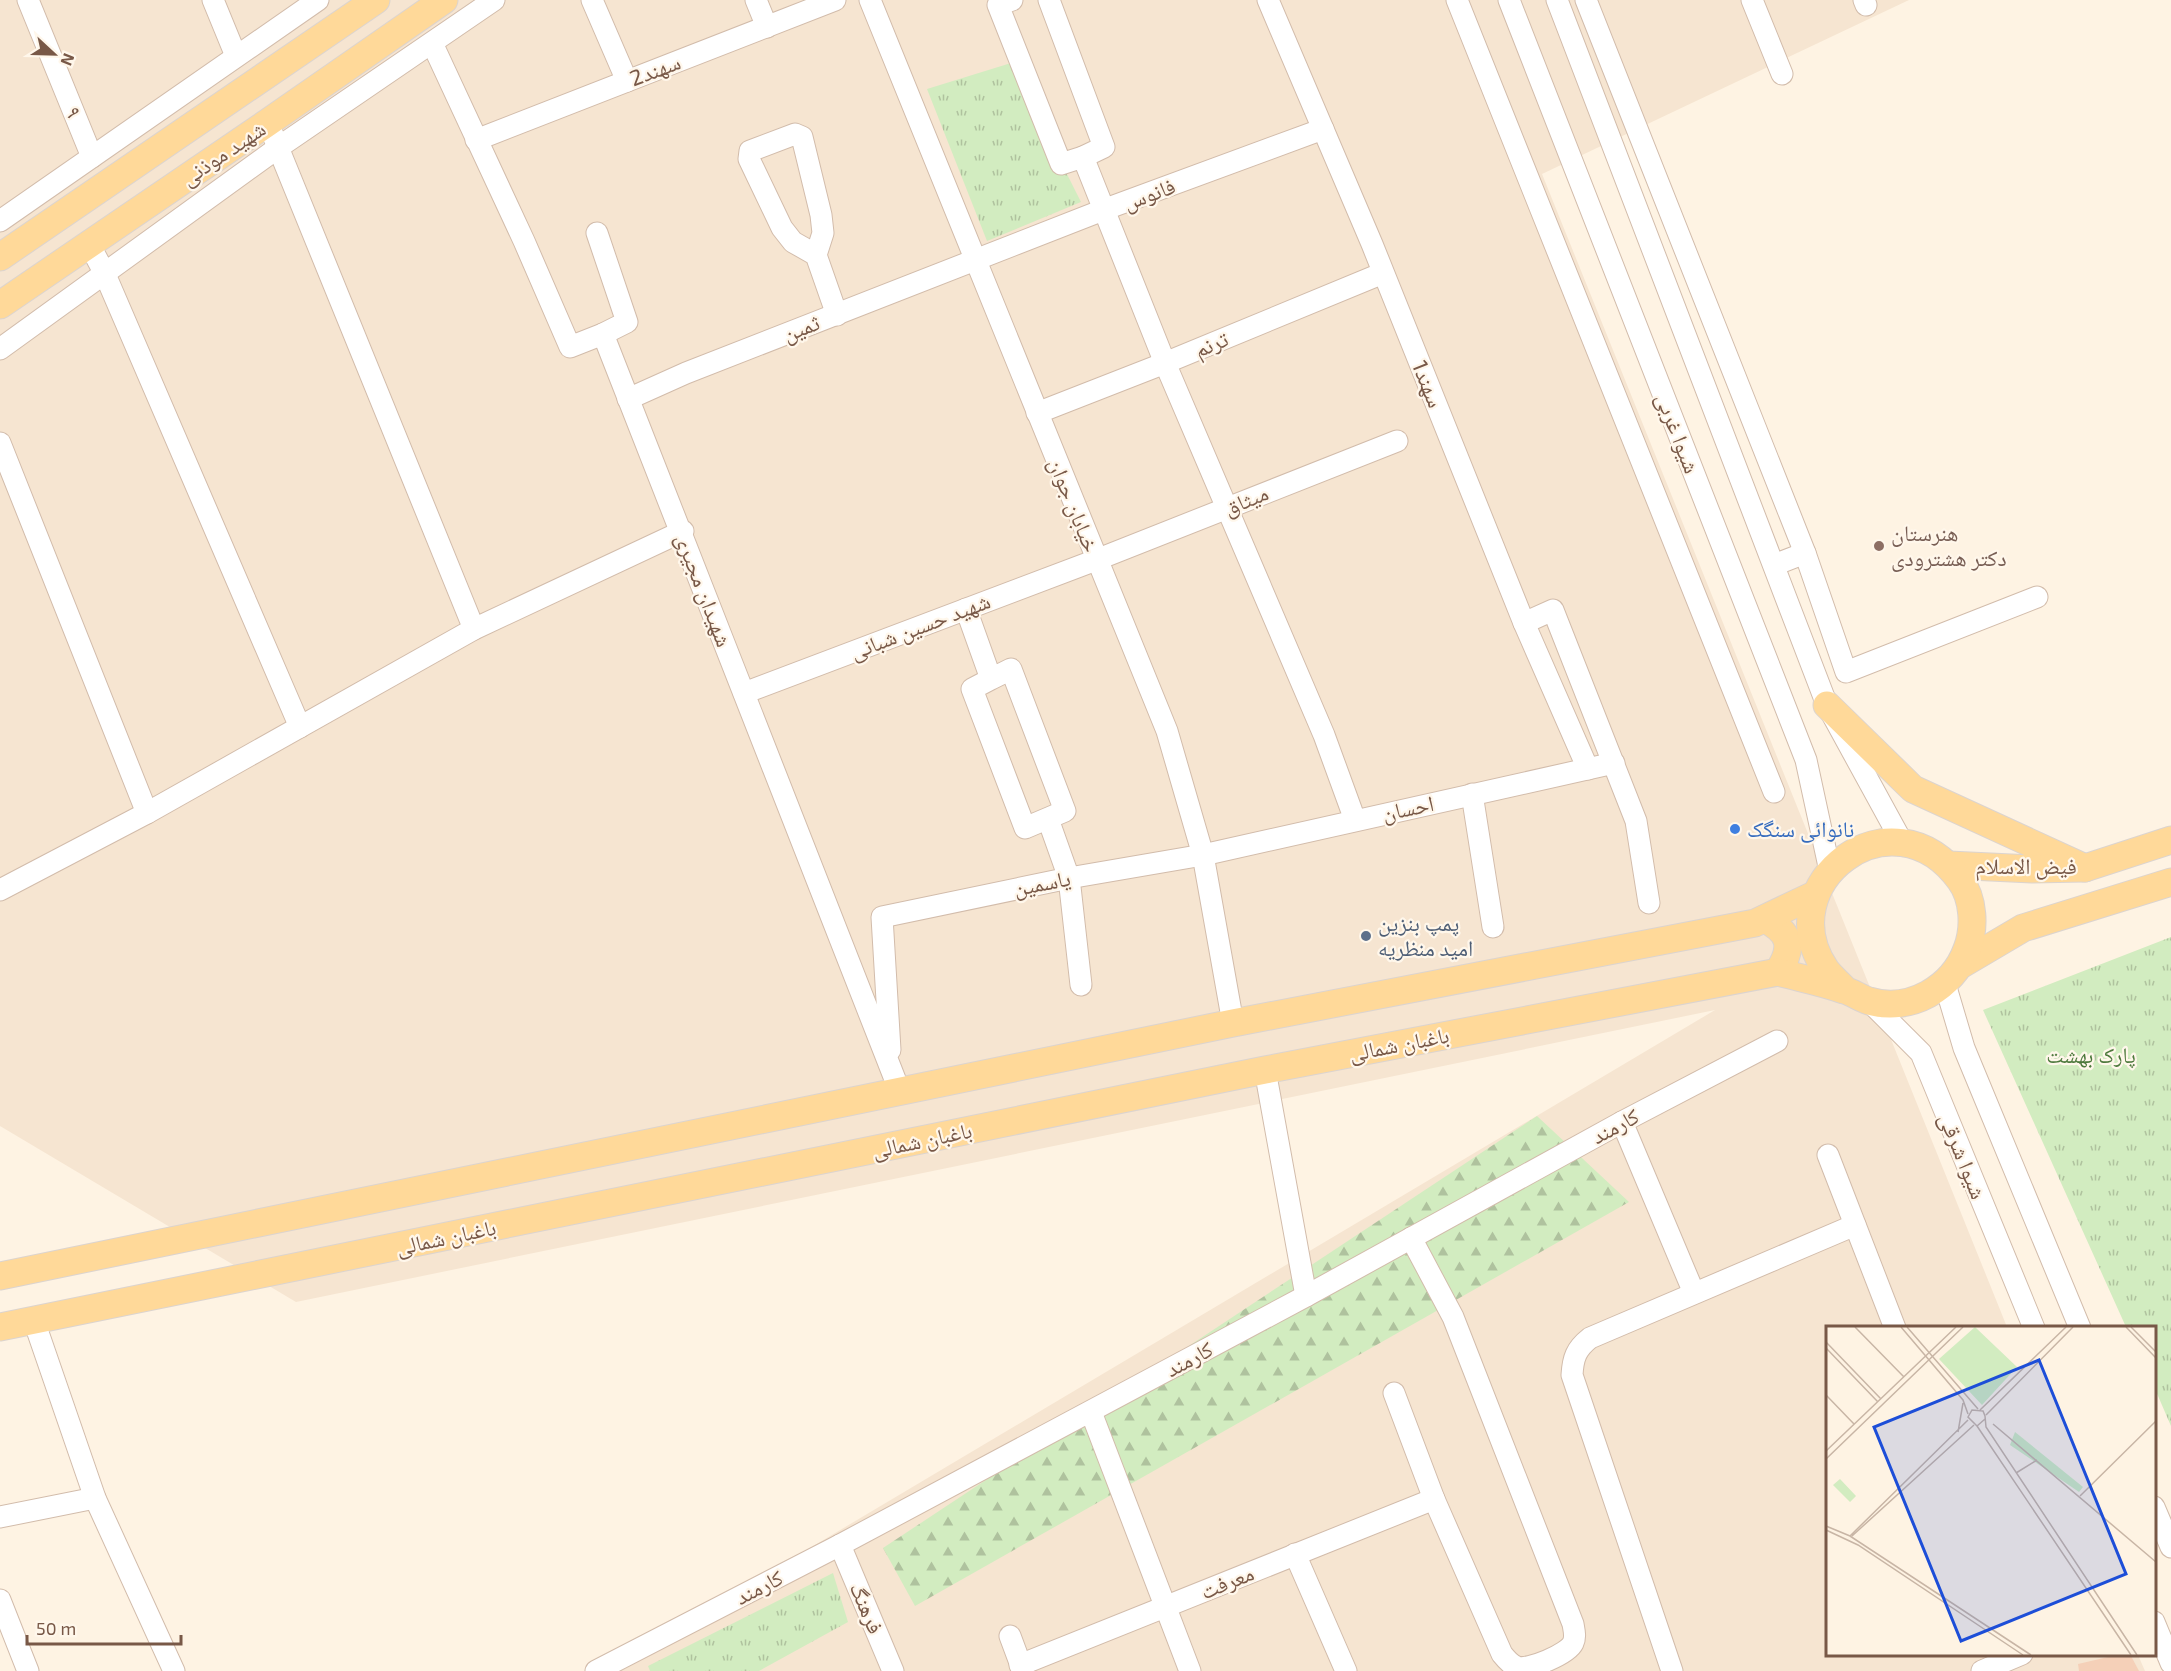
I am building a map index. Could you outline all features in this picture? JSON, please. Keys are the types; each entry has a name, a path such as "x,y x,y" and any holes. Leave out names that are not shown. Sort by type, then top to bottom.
{"main road":[{"name":"شهید موذنی","path":"0,257 376,0"},
{"name":"شهید موذنی","path":"0,305 89,243 273,135 444,0"},
{"path":"1827,705 1913,789 2085,868"},
{"name":"فیض الاسلام","path":"1949,865 2032,869 2085,868 2171,840"},
{"path":"1902,842 1927,849 1949,865 1965,886 1972,912 1971,939 1962,964 1945,984 1922,998 1896,1004 1869,1001 1845,990 1826,970 1814,946 1811,920 1816,894 1830,870 1850,853 1875,843 1902,842"},
{"name":"فیض الاسلام","path":"1962,964 2023,928 2171,882"},
{"path":"0,1276 896,1081 1233,1023 1755,923 1816,894"},
{"path":"1765,919 1779,927 1788,942 1787,958 1778,972"},
{"name":"باغبان شمالی","path":"0,1327 1265,1070 1778,972 1845,990"}],"street":[{"name":"۹","path":"28,0 92,157"},
{"path":"213,0 236,56"},
{"path":"0,221 318,0"},
{"path":"0,348 104,272 273,135 432,43 494,0"},
{"path":"592,0 627,81"},
{"path":"756,0 767,27"},
{"name":"2سهند","path":"476,140 835,0"},
{"name":"خیابان جوان","path":"870,0 1167,731 1203,855 1233,1023"},
{"path":"1012,0 998,5 1061,164 1104,147 1049,0"},
{"name":"1سهند","path":"1268,0 1383,273 1524,623 1588,769"},
{"path":"1457,0 1774,792"},
{"name":"شیوا غربی","path":"1509,0 1806,760 1830,870"},
{"name":"شیوا غربی","path":"1557,0 1827,705 1902,842"},
{"path":"1586,0 1805,553 1846,672 2037,597"},
{"path":"1752,0 1782,74"},
{"path":"432,43 570,347 627,322 597,233"},
{"name":"فانوس","path":"976,261 1103,210 1323,129"},
{"path":"816,255 794,242 782,228 748,159 750,151 795,134 802,137 821,214 823,232 816,255 837,315"},
{"path":"273,135 474,629"},
{"path":"1083,157 1226,508 1324,735 1354,820"},
{"path":"89,243 104,272 300,727"},
{"name":"ثمین","path":"628,399 686,373 976,261"},
{"name":"ترنم","path":"1037,413 1166,363 1383,273"},
{"name":"شهیدان مجیری","path":"603,334 896,1081"},
{"name":"میثاق","path":"1096,560 1397,441"},
{"path":"0,443 147,813"},
{"path":"0,890 147,813 474,629 682,531"},
{"path":"1774,565 1805,553"},
{"name":"شهید حسین شبانی","path":"744,693 1096,560"},
{"path":"966,609 991,679"},
{"path":"1524,623 1553,610 1636,821 1649,903"},
{"path":"1011,669 1065,811 1025,828 972,689 991,679 1011,669"},
{"name":"احسان","path":"1203,855 1614,763"},
{"path":"1472,794 1493,927"},
{"path":"1048,819 1069,878 1081,985"},
{"name":"یاسمین","path":"896,1081 882,917 1069,878 1203,855"},
{"name":"شیوا شرقی","path":"1945,984 1965,1048 2079,1326"},
{"name":"شیوا شرقی","path":"1869,1001 1921,1053 2033,1326"},
{"name":"کارمند","path":"596,1671 618,1666 1306,1296 1622,1122 1777,1041"},
{"path":"1265,1070 1306,1296"},
{"path":"1622,1122 1694,1293"},
{"path":"1828,1155 1894,1326"},
{"path":"1672,1671 1572,1375 1573,1360 1579,1346 1590,1338 1855,1225"},
{"path":"1394,1393 1434,1499 1502,1654 1516,1667 1527,1668 1565,1652 1573,1644 1575,1634 1573,1624 1453,1317 1411,1238"},
{"path":"34,1321 95,1497 174,1671"},
{"path":"1090,1412 1190,1671"},
{"path":"0,1517 95,1497"},
{"name":"معرفت","path":"1021,1668 1166,1606 1434,1499"},
{"path":"2156,1512 2171,1547"},
{"name":"فرهنگ","path":"840,1545 893,1671"},
{"path":"1295,1554 1346,1671"},
{"path":"0,1600 27,1671"},
{"path":"2156,1627 2171,1663"},
{"path":"1010,1636 1021,1668"},
{"path":"1982,1671 2020,1656"}],"shaded area":[{"path":"0,0 1909,0 1542,174 2007,1326 1826,1326 1826,1656 2138,1656 2145,1671 603,1671 1715,1010 296,1302 0,1126"}],"green space":[{"path":"1011,63 1081,202 987,241 927,89"},
{"name":"پارک بهشت","path":"2171,937 2171,1426 2156,1391 2156,1326 2126,1326 1983,1010"},
{"path":"1537,1116 1629,1202 915,1606 883,1548"},
{"path":"833,1573 848,1622 759,1671 650,1671 648,1666"}],"building":[{"path":"2131,1656 2139,1671 2079,1671 2078,1664 2108,1657"}],"place":[{"name":"هنرستان دکتر هشترودی","path":"1879,546"},
{"name":"نانوائی سنگک","path":"1735,829"},
{"name":"پمپ بنزین امید منظریه","path":"1366,936"}]}
